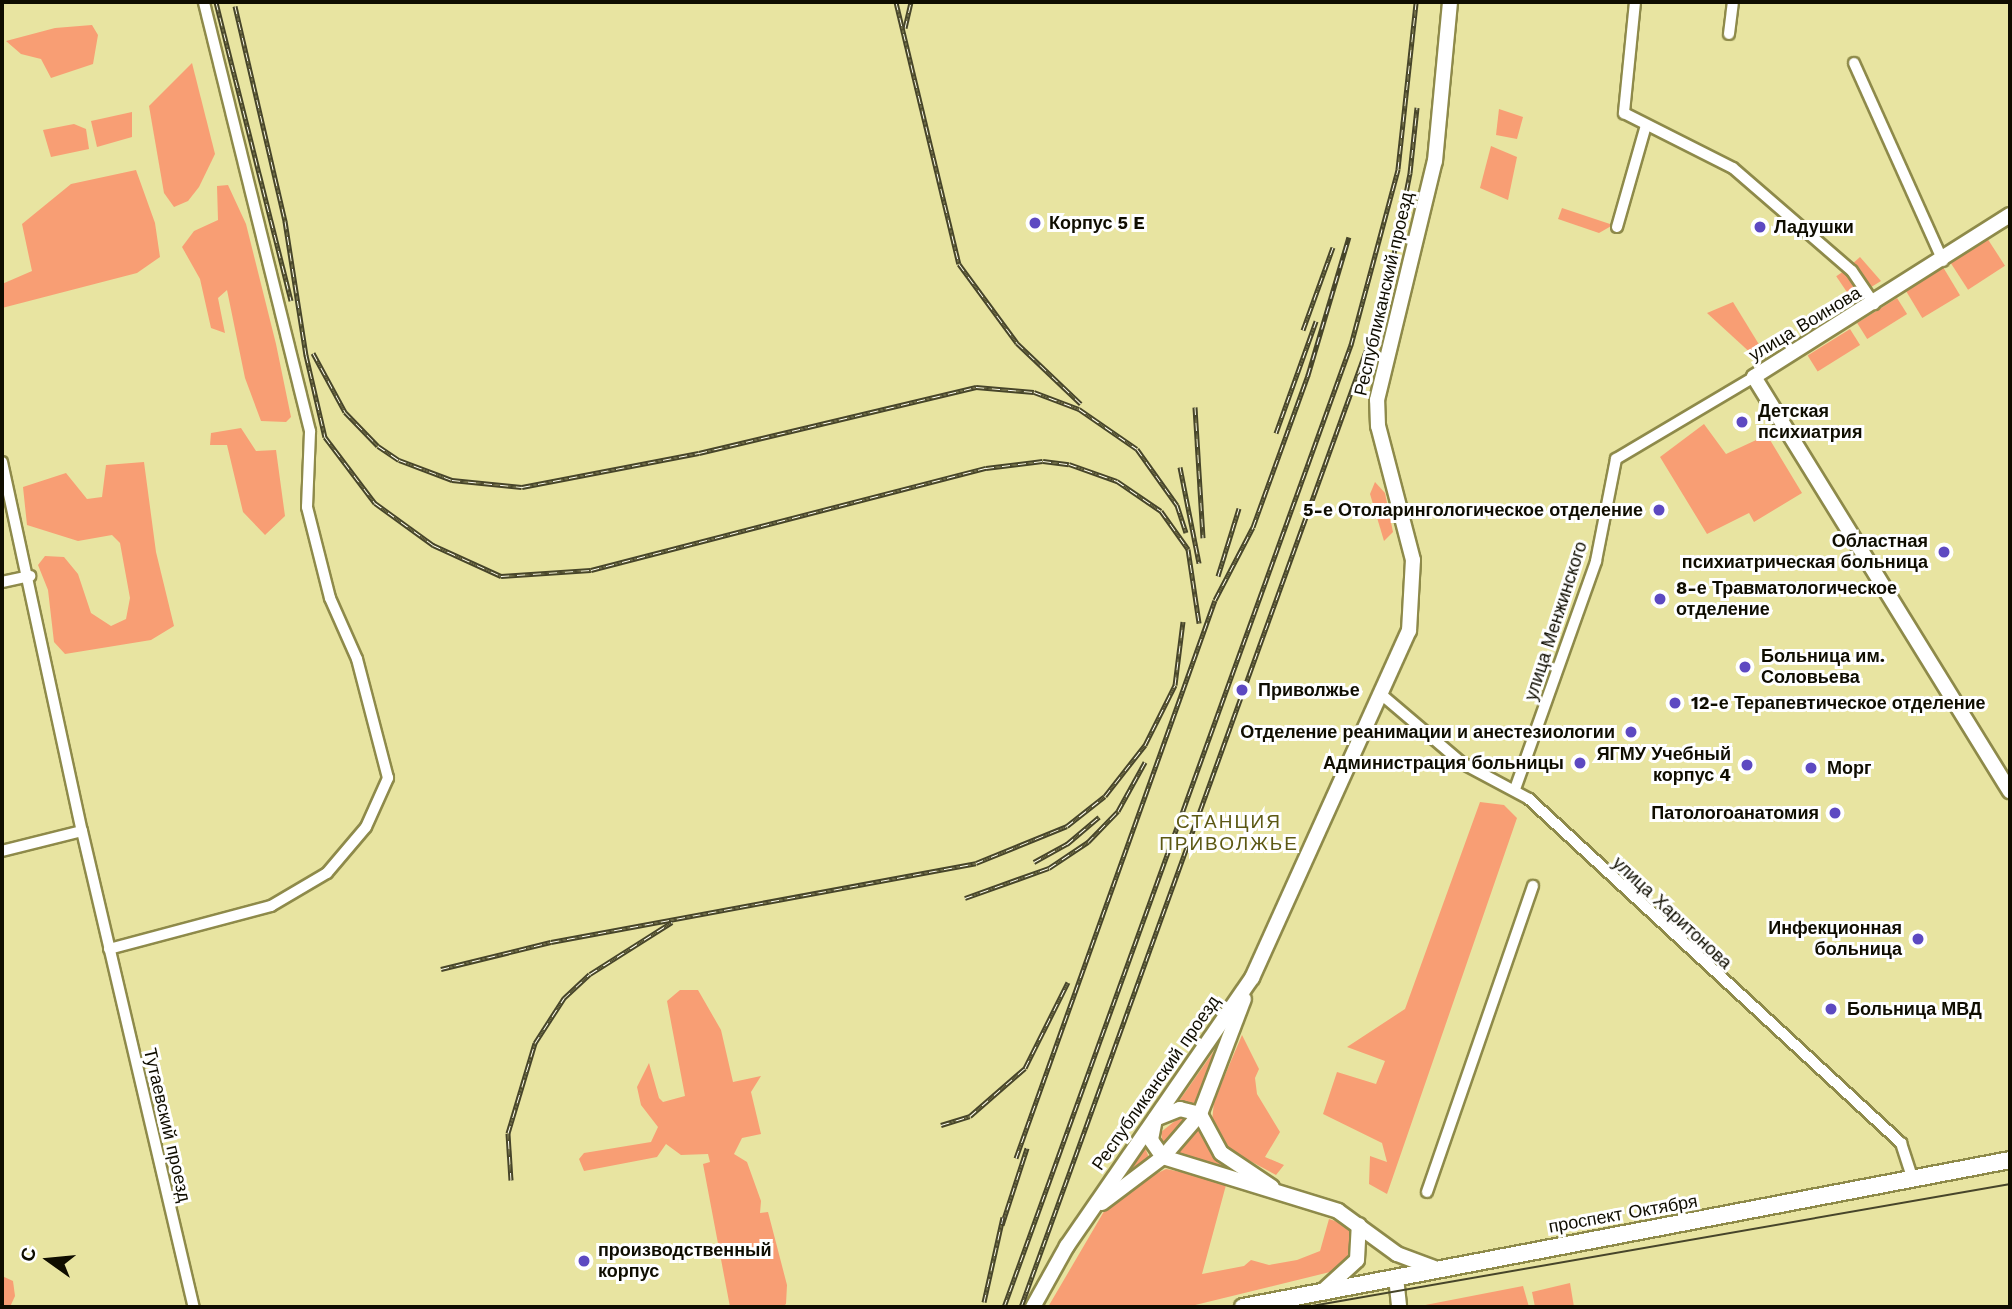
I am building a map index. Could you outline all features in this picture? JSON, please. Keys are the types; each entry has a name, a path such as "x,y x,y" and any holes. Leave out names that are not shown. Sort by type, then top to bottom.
{"main road":[{"name":"Республиканский проезд","path":"1092,1211 1163,1157 1200,1114 1252,978 1409,631 1414,576 1378,426 1377,400 1434,161 1450,2"},
{"name":"улица Воинова","path":"1754,377 1943,261 2010,215"},
{"path":"1754,377 2010,791"},
{"name":"Республиканский проезд","path":"1033,1307 1060,1258 1252,978"},
{"path":"1272,1187 1221,1153 1200,1114 1180,1109 1155,1119 1151,1140 1163,1157 1272,1187 1338,1211 1396,1254 1437,1269"},
{"name":"проспект Октября","path":"1243,1307 2010,1160"},
{"path":"1320,1293 1338,1282 1357,1260 1359,1225"},
{"name":"Республиканский проезд","path":"1042,1307 1060,1258"},
{"path":"1396,1278 1399,1307"}],"street":[{"path":"109,949 271,906 327,873 366,827 388,778 357,659 330,598 307,507 310,430 204,2"},
{"path":"1635,2 1625,113 1646,125 1693,144 1733,168 1852,271 1874,304"},
{"path":"1729,34 1733,2"},
{"path":"1854,63 1943,261"},
{"path":"1617,227 1646,125"},
{"name":"улица Воинова","path":"1616,459 1754,377"},
{"name":"улица Менжинского","path":"1515,789 1596,561 1616,459"},
{"name":"Тутаевский проезд","path":"2,462 30,576 82,831 194,1307"},
{"path":"2,582 30,576"},
{"name":"улица Харитонова","path":"1382,695 1462,763 1515,789 1901,1143 1913,1180"},
{"path":"2,851 82,831"},
{"path":"1427,1192 1533,886"}],"shaded area":[{"path":"92,25 98,35 93,64 51,78 41,59 21,54 6,41 55,28"},
{"path":"192,63 215,154 199,187 188,201 174,207 164,193 149,106"},
{"path":"1499,109 1523,117 1517,139 1496,135"},
{"path":"132,112 132,137 97,147 91,121"},
{"path":"74,124 86,129 89,149 51,157 43,130"},
{"path":"1491,146 1517,157 1508,200 1480,188"},
{"path":"136,170 155,223 160,257 137,273 2,308 2,284 32,271 22,224 71,184"},
{"path":"228,185 246,224 276,344 291,417 286,422 261,421 245,378 227,290 218,298 225,333 211,328 200,279 182,247 194,231 218,220 217,186"},
{"path":"1562,208 1613,225 1599,233 1558,219"},
{"path":"1987,238 2005,266 1968,290 1950,262"},
{"path":"1860,257 1881,281 1868,289 1851,265"},
{"path":"1943,267 1960,295 1922,318 1905,290"},
{"path":"1847,269 1863,293 1852,300 1836,276"},
{"path":"1897,298 1907,314 1867,339 1857,323"},
{"path":"1733,302 1763,351 1755,357 1707,313"},
{"path":"1850,329 1860,345 1818,372 1808,355"},
{"path":"1704,424 1726,454 1767,435 1802,493 1754,522 1749,513 1707,534 1660,457"},
{"path":"241,428 256,451 276,450 285,516 265,535 243,512 227,445 210,445 211,433"},
{"path":"144,462 156,552 174,626 151,640 65,654 54,642 48,590 38,565 45,556 64,557 78,574 91,613 111,626 126,619 130,598 120,543 112,535 78,541 27,525 23,487 66,473 87,499 102,497 106,465"},
{"path":"1375,482 1385,493 1393,532 1384,541 1370,494"},
{"path":"1480,802 1504,805 1517,818 1387,1194 1369,1184 1370,1156 1387,1162 1382,1143 1323,1114 1337,1072 1376,1084 1385,1061 1347,1047 1405,1009"},
{"path":"680,990 698,990 721,1030 733,1082 761,1076 751,1092 761,1134 742,1138 734,1154 747,1162 761,1201 760,1213 768,1212 787,1285 786,1304 782,1307 730,1307 703,1164 710,1162 708,1154 681,1155 666,1144 657,1157 584,1171 579,1159 584,1153 651,1142 658,1127 641,1105 637,1087 649,1063 659,1098 663,1102 685,1096 667,1001"},
{"path":"1242,1035 1259,1069 1255,1078 1257,1094 1280,1132 1265,1157 1284,1165 1276,1175 1224,1147 1212,1122 1214,1101"},
{"path":"1223,1038 1198,1105 1179,1101"},
{"path":"1180,1117 1190,1118 1163,1147 1161,1132"},
{"path":"1199,1124 1210,1150 1231,1169 1172,1155"},
{"path":"1143,1143 1150,1160 1112,1187"},
{"path":"1166,1169 1222,1180 1226,1185 1202,1274 1244,1266 1251,1260 1269,1265 1297,1260 1320,1251 1329,1219 1347,1225 1354,1235 1350,1256 1330,1272 1187,1307 1048,1307 1106,1208 1129,1187"},
{"path":"2,1276 13,1281 15,1296 10,1307 2,1307"},
{"path":"1570,1283 1574,1307 1535,1307 1532,1292"},
{"path":"1523,1286 1529,1307 1415,1307"}],"tram line":[{"path":"1306,1307 2010,1184"}],"railway":[{"path":"216,2 291,301"},
{"path":"896,2 959,264 1017,343 1081,404"},
{"path":"905,28 911,2"},
{"path":"1004,1307 1351,345 1398,169 1416,2"},
{"path":"235,6 285,221 306,355 325,437 375,503 433,545 501,576 591,570 986,468 1043,461 1069,464 1117,481 1161,511 1188,549 1199,623"},
{"path":"1021,1307 1366,351 1391,269 1410,173 1417,107"},
{"path":"1016,1158 1215,600 1253,527 1308,375 1349,237"},
{"path":"1303,330 1333,247"},
{"path":"1276,433 1316,321"},
{"path":"313,353 345,412 378,446 399,460 452,480 522,487 699,453 976,387 1034,392 1079,409 1137,449 1177,505 1186,533"},
{"path":"1195,407 1203,538"},
{"path":"1180,467 1199,563"},
{"path":"1218,576 1239,508"},
{"path":"441,969 551,942 976,863 1067,826 1105,796 1145,745 1175,685 1183,622"},
{"path":"965,898 1049,868 1088,842 1118,811 1145,762"},
{"path":"1034,862 1067,844 1099,817"},
{"path":"511,1180 508,1133 535,1043 564,998 590,974 672,922"},
{"path":"941,1125 970,1116 1025,1068 1068,982"},
{"path":"1002,1225 1027,1148"},
{"path":"984,1302 1003,1217"}],"place":[{"name":"Корпус 5 E","path":"1035,223"},
{"name":"Ладушки","path":"1760,227"},
{"name":"Детская психиатрия","path":"1742,422"},
{"name":"5-е Отоларингологическое отделение","path":"1659,510"},
{"name":"Областная психиатрическая больница","path":"1944,552"},
{"name":"8-е Травматологическое отделение","path":"1660,599"},
{"name":"Больница им. Соловьева","path":"1745,667"},
{"name":"Приволжье","path":"1242,690"},
{"name":"12-е Терапевтическое отделение","path":"1675,703"},
{"name":"Отделение реанимации и анестезиологии","path":"1631,732"},
{"name":"Администрация больницы","path":"1580,763"},
{"name":"ЯГМУ Учебный корпус 4","path":"1747,765"},
{"name":"Морг","path":"1811,768"},
{"name":"Патологоанатомия","path":"1835,813"},
{"name":"Инфекционная больница","path":"1918,939"},
{"name":"Больница МВД","path":"1831,1009"},
{"name":"производственный корпус","path":"584,1261"}],"district":[{"name":"СТАНЦИЯ ПРИВОЛЖЬЕ","path":"1229,833"}]}
